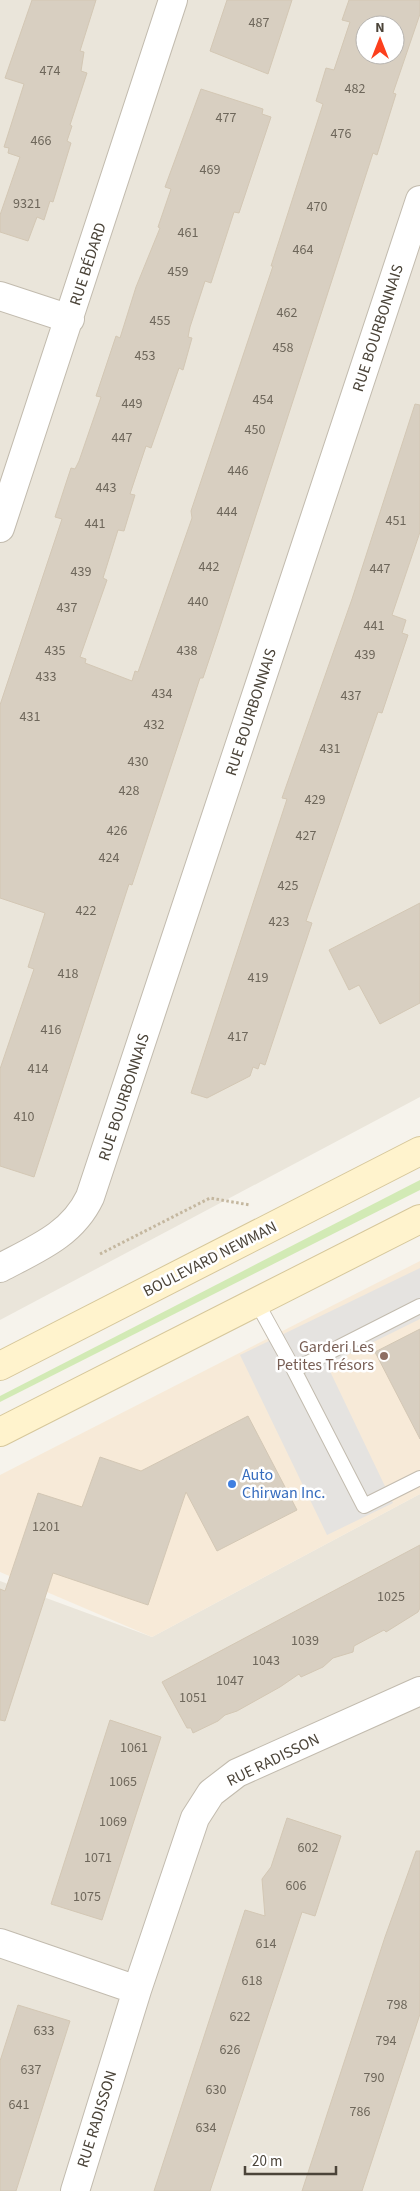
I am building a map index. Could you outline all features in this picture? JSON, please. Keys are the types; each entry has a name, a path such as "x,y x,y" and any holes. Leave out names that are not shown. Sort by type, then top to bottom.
{"main road":[{"name":"BOULEVARD NEWMAN","path":"0,1366 420,1151"},
{"path":"0,1432 256,1301 418,1224"}],"street":[{"name":"RUE BÉDARD","path":"0,528 173,0"},
{"name":"RUE BOURBONNAIS","path":"0,1268 51,1242 75,1221 87,1203 420,200"},
{"path":"0,296 70,319"},
{"name":"RUE RADISSON","path":"75,2191 137,1990 195,1818 211,1793 237,1774 420,1692"},
{"path":"0,1943 137,1990"}],"lane":[{"path":"256,1301 364,1506 420,1478"},
{"path":"294,1370 420,1306"}],"path":[{"path":"100,1254 210,1198 253,1206"}],"shaded area":[{"path":"0,0 420,0 420,1097 0,1320"},
{"path":"420,1261 420,1494 152,1637 0,1572 0,1475"},
{"path":"420,1268 420,1319 327,1365 393,1503 327,1535 240,1355"},
{"path":"420,1494 420,2191 0,2191 0,1581 152,1637"}],"green space":[{"path":"420,1180 420,1190 0,1402 0,1396"}],"building":[{"path":"32,0 96,0 80,51 84,52 81,71 87,73 70,125 72,126 67,141 71,143 53,202 50,201 44,220 37,217 28,241 0,232 0,215 20,157 8,153 9,148 4,147 24,84 5,78"},
{"path":"227,0 292,0 268,74 210,51"},
{"path":"349,0 420,0 420,14 405,58 405,15 355,15 355,65 403,65 393,93 396,94 377,155 373,153 217,636 203,678 200,678 132,885 129,884 34,1177 0,1166 0,1069 34,969 28,967 45,913 0,898 0,705 62,519 55,517 66,483 71,468 75,469 79,461 101,397 96,396 116,336 120,338 136,287 160,228 158,227 171,189 165,187 201,89 263,109 262,114 271,117 239,213 234,212 211,283 205,281 190,327 188,337 192,338 183,370 179,368 151,448 146,446 130,494 135,495 124,531 118,530 103,578 107,580 80,657 86,659 85,663 132,681 135,671 138,672 192,518 191,511 273,266 271,266 323,104 316,101 326,68 334,70 350,22 342,20"},
{"path":"415,404 420,405 420,532 392,615 406,620 402,633 408,635 382,713 378,712 306,921 312,923 265,1065 260,1063 258,1069 253,1067 250,1076 207,1098 191,1093 287,799 282,798 352,599"},
{"path":"420,903 420,1003 380,1024 359,985 349,990 329,950"},
{"path":"420,1329 420,1439 375,1352"},
{"path":"248,1416 297,1510 217,1551 186,1492 148,1605 53,1573 5,1721 0,1720 0,1589 5,1591 38,1493 82,1507 100,1457 141,1471"},
{"path":"420,1545 420,1608 418,1612 386,1632 384,1630 354,1646 353,1652 333,1658 323,1667 301,1677 299,1674 280,1687 237,1711 225,1715 218,1721 193,1733 191,1728 187,1728 162,1682"},
{"path":"110,1720 161,1737 102,1920 51,1904"},
{"path":"287,1818 341,1836 315,1916 302,1912 210,2191 154,2191 245,1910 265,1916 262,1879 271,1867"},
{"path":"416,1851 420,1851 420,2014 362,2191 302,2191 385,1937"},
{"path":"18,2005 70,2021 16,2191 0,2191 0,2061"}],"place":[{"name":"Garderi Les Petites Trésors","path":"384,1356"},
{"name":"Auto Chirwan Inc.","path":"232,1484"}]}
